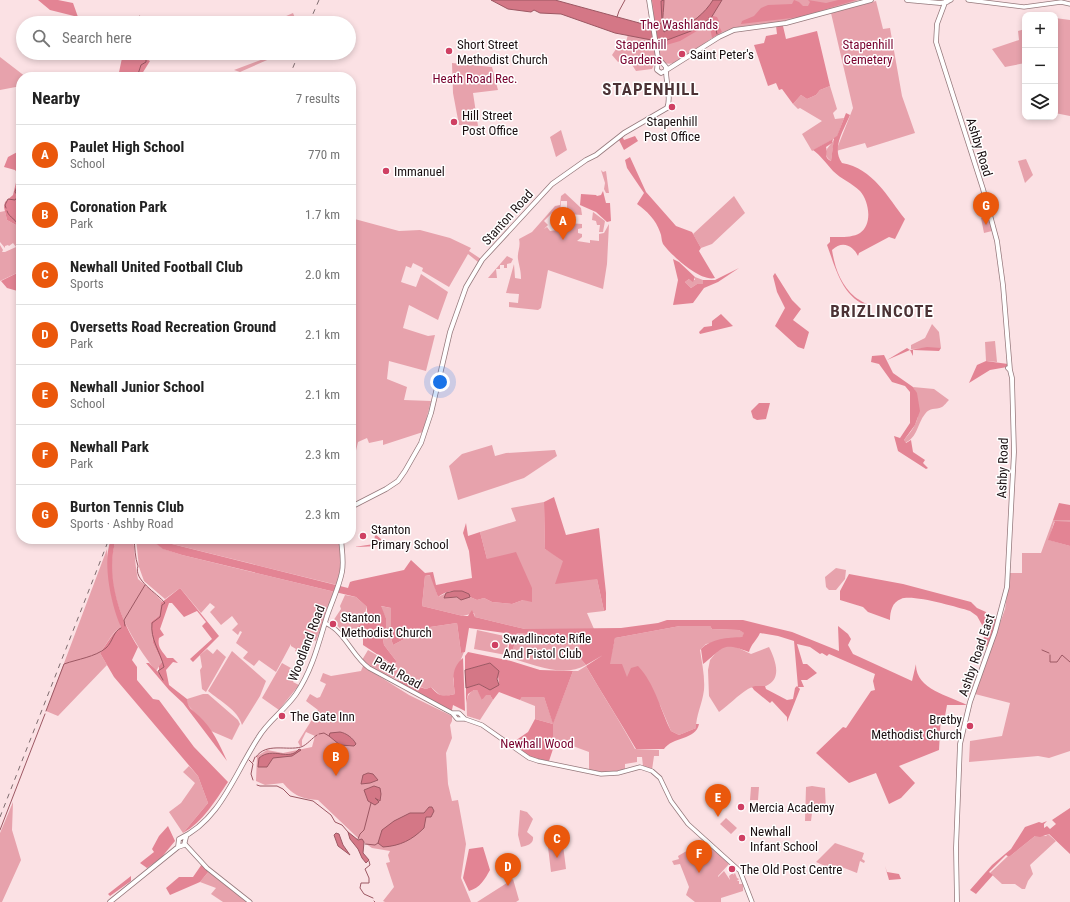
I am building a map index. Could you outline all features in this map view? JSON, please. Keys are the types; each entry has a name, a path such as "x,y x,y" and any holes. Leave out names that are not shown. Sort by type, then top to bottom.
{"highway":[{"path":"660,73 719,37 734,30 786,23 871,0"},
{"path":"907,0 938,3 948,0"},
{"name":"Ashby Road","path":"948,0 942,10 936,28 936,42 997,241 1003,285 1010,362 1009,371 1011,379 1014,444 1010,510"},
{"path":"649,1 658,58 657,70 665,81"},
{"path":"938,3 942,10"},
{"path":"658,58 664,65 665,81"},
{"path":"658,66 674,65"},
{"name":"Stanton Road","path":"356,505 398,481 421,443 428,423 444,354 459,308 469,281 485,257 547,188 597,155 624,132 664,111 669,104 665,81"},
{"name":"Ashby Road East","path":"957,902 958,767 961,738 969,707 1005,602 1009,563 1010,510"},
{"name":"Woodland Road","path":"182,842 212,812 229,788 262,731 299,690 316,652 338,586 342,569 341,544"},
{"path":"110,902 182,842"}],"main road":[{"path":"968,0 1024,7 1061,2 1070,4"},
{"name":"Park Road","path":"325,623 337,631 366,666 454,714 486,727 529,758 538,762 601,774 618,773 640,767 647,769 660,778 671,800 688,824 729,863 735,865 742,875 752,902"},
{"path":"182,842 207,868 250,902"}],"green space":[{"path":"38,0 58,0 73,3 78,16 74,16 50,10"},
{"name":"The Washlands","path":"650,0 859,0 794,20 750,25 729,30 709,40 676,63 664,63 659,54 652,69 636,71 627,57 618,62 612,55 620,43 623,46 626,43 628,34 661,41 654,26"},
{"path":"652,0 661,0 662,17 659,25 659,21 655,22"},
{"path":"794,0 803,6 808,6 810,2 808,0 826,3 838,0 856,0 800,17 741,24 742,21 754,16 761,8 768,5 792,4"},
{"name":"Stapenhill Cemetery","path":"876,1 883,29 890,28 902,96 915,133 867,148 865,143 836,151 853,108 831,13"},
{"path":"293,13 294,16 286,16"},
{"path":"713,16 717,17 719,21 717,22 722,32 712,38 710,27 707,25 680,41 663,46 662,42 699,26"},
{"path":"1058,18 1070,20 1070,116 1058,114"},
{"path":"776,26 783,26 786,39 817,31 830,86 820,90 816,95 807,99 801,95 793,104 782,89 779,90 776,83 768,86 754,45 764,43 766,36 777,34"},
{"path":"1022,30 1022,64 1005,67 992,49 1019,40 1018,31"},
{"path":"0,57 20,72 16,72 16,87 0,90"},
{"path":"122,60 150,61 143,72 119,72"},
{"path":"261,60 267,60 240,72 234,70"},
{"name":"Heath Road Rec.","path":"452,63 492,67 498,90 473,93 478,126 459,125 453,93"},
{"path":"830,86 837,109 833,113 835,119 844,118 837,137 812,151 802,134 822,121 800,108 798,109 793,104 801,95 807,99 816,95 820,90"},
{"path":"846,113 850,115 838,145 839,157 842,163 853,166 871,177 886,193 905,219 895,239 889,237 859,253 858,256 851,247 844,245 840,245 832,250 835,264 842,282 855,297 870,307 860,303 846,290 837,273 827,245 830,242 830,237 853,236 860,233 864,229 868,218 866,201 860,191 836,174 813,150 833,139 832,143 826,147 826,156 831,161 834,138 837,136"},
{"path":"561,130 567,150 556,157 550,137"},
{"path":"622,136 624,140 635,136 638,141 624,150 618,138"},
{"path":"834,140 831,161 826,155 826,150"},
{"path":"16,153 16,171 4,167 8,157"},
{"path":"630,157 646,192 676,226 692,232 701,248 699,251 715,278 702,276 686,267 672,255 663,244 661,234 654,220 637,204 644,193 627,168 625,160"},
{"path":"1026,159 1033,175 1025,183 1018,161"},
{"path":"601,170 603,172 606,171 609,193 606,193 604,189 605,183"},
{"path":"16,182 16,225 7,220 4,207 5,202 13,195"},
{"path":"603,191 606,203 610,203 611,221 607,222 596,212 580,205 581,194 597,196 601,195"},
{"path":"565,193 581,208 582,215 567,214 567,201 561,201 560,214 552,213 544,221 548,225 544,229 547,227 550,231 557,230 560,222 566,223 567,226 568,223 582,224 582,228 578,229 578,233 582,234 582,237 577,241 590,243 590,240 599,241 599,234 604,233 609,224 607,264 603,289 548,270 541,308 538,310 509,307 509,302 518,303 519,294 506,293 514,264 515,278 521,279 518,256 520,245 519,239 532,232 555,206 560,205 561,196"},
{"path":"734,196 745,213 712,244 701,248 693,234"},
{"path":"5,211 7,220 16,225 16,247 13,243 9,246 5,246 5,248 0,242 0,212"},
{"path":"593,212 605,221 603,232 599,232 600,225 597,225 596,221 592,220"},
{"path":"989,217 992,231 984,233 981,218"},
{"path":"356,219 399,231 420,230 450,238 471,248 469,251 481,259 478,262 468,254 449,287 422,271 423,268 413,263 411,268 406,266 401,282 416,287 421,274 448,292 438,320 409,305 403,328 428,336 435,335 426,371 389,361 387,379 407,387 404,400 431,401 423,432 383,445 383,440 369,443 367,438 358,442 356,451"},
{"path":"0,245 3,250 2,252 16,247 16,273 0,281"},
{"path":"507,256 513,259 511,263 507,264 507,268 504,268 504,265 500,265 500,269 496,269 497,278 488,278"},
{"path":"673,259 679,262 695,277 693,282 689,279 685,282 691,288 697,284 703,284 703,280 715,280 739,268 718,282 704,288 693,303 673,305 678,280"},
{"path":"775,273 792,300 801,309 793,320 809,332 804,349 798,347 775,326 785,308 777,292 773,276"},
{"path":"16,274 16,291 7,288 1,281"},
{"path":"695,277 703,280 703,284 697,284 691,288 685,282 689,279 695,280"},
{"path":"721,314 733,326 700,334 699,332 704,327 712,326 712,321"},
{"path":"932,324 939,332 941,348 911,349 911,345 925,338"},
{"path":"995,341 997,362 986,361 985,342"},
{"path":"927,347 941,348 939,351 913,350 913,356 910,350"},
{"path":"907,348 910,350 887,360"},
{"path":"884,355 893,373 913,387 917,393 920,411 915,425 904,440 906,443 911,440 913,452 925,460 923,463 928,468 926,469 898,451 894,436 900,438 910,423 910,392 905,386 892,382 879,364 871,362 872,356"},
{"path":"986,361 1008,364 1007,367 990,370 969,383 977,365"},
{"path":"913,387 934,389 949,400 942,407 927,412 922,418 917,430 905,443 904,440 912,430 918,417 916,393"},
{"path":"759,403 770,403 766,419 757,420 753,418 751,411"},
{"path":"492,445 495,456 506,453 555,450 557,456 524,478 458,500 449,466 462,454"},
{"path":"554,497 566,535 599,528 606,593 606,610 604,611 597,579 555,584 563,561 545,549 544,502"},
{"path":"544,502 545,549 597,579 604,611 587,613 594,629 525,629 475,617 474,613 463,616 422,606 425,576 431,575 438,597 446,593 444,598 470,597 477,600 484,598 492,602 512,604 523,600 487,559 480,532 516,521 511,508"},
{"path":"1059,503 1070,505 1070,520 1053,520"},
{"path":"1053,520 1070,520 1070,522 1054,522 1049,540 1070,546 1070,751 1049,758 1038,756 969,762 970,741 1002,736 1010,703 975,694 1005,609 1010,573 1022,573 1022,553 1041,553"},
{"path":"1055,521 1070,522 1070,546 1048,540"},
{"path":"466,523 468,536 480,532 487,559 516,552 532,588 532,602 523,600 512,604 492,602 484,598 477,600 470,597 469,594 457,592 449,592 438,597 430,575 425,576 422,606 463,616 468,616 472,610 475,617 525,629 621,628 658,623 667,620 743,620 792,632 839,651 838,626 848,634 851,639 848,645 853,654 912,681 916,664 917,673 927,686 943,695 967,705 947,705 945,716 941,715 939,750 899,766 915,783 901,798 889,804 876,773 849,783 816,753 843,727 846,728 871,691 875,690 873,681 875,674 829,654 827,656 822,653 820,654 810,647 797,644 803,664 807,664 817,673 807,680 801,680 804,687 798,687 794,641 778,636 760,633 749,652 733,647 723,648 703,664 701,649 705,645 720,639 742,637 744,633 739,630 712,629 710,626 680,626 615,638 610,664 622,664 627,677 631,668 638,666 649,681 671,731 679,735 696,728 696,724 699,724 697,729 689,736 672,742 664,749 636,749 586,666 603,655 586,665 580,658 579,639 517,633 511,658 507,657 511,634 469,628 465,652 461,653 457,623 430,627 425,634 410,636 393,645 391,638 391,608 381,606 386,618 386,633 383,639 384,645 397,662 392,664 363,645 363,638 356,631 367,613 367,607 356,597 182,555 163,549 156,544 172,544 348,588 350,582 353,581 404,570 411,560 425,573 433,572 436,585 472,578 469,551 463,533"},
{"path":"375,534 381,539 381,546 354,547 374,544"},
{"path":"109,544 115,544 112,567 116,595 125,623 138,647 132,660 137,667 137,680 153,699 159,700 194,747 228,782 203,817 183,833 208,803 198,776 114,677 100,653 112,635 121,627 111,596 107,559"},
{"path":"115,544 134,544 138,579 163,602 160,615 151,622 153,643 162,662 156,671 135,642 120,609 114,592 112,557"},
{"path":"137,544 157,544 164,549 182,555 335,592 316,641 314,640 304,655 295,651 296,649 291,646 291,644 276,672 259,660 254,666 243,658 248,652 236,643 242,632 240,631 238,635 232,630 238,624 232,616 221,625 210,612 215,607 210,603 201,613 180,588 165,599 144,581 139,567"},
{"path":"172,544 340,544 341,565 337,585"},
{"path":"107,549 112,598 121,627 112,635 100,653 107,665 58,716 46,711"},
{"path":"836,568 846,570 845,579 836,590 829,590 826,587 825,577"},
{"path":"849,574 903,584 971,602 977,608 986,612 985,617 996,619 1001,612 988,647 981,644 986,632 977,616 970,611 934,602 907,598 895,602 891,611 890,620 868,612 863,607 840,600 840,591"},
{"path":"180,588 219,636 193,662 190,659 212,639 202,626 206,622 197,611 184,617 172,603 169,603 160,629 164,635 159,638 159,644 160,649 167,658 173,658 178,663 173,662 166,670 169,685 187,699 189,707 212,731 227,761 183,703 169,690 146,663 149,663 159,673 159,666 162,662 153,643 151,622 160,615 161,603"},
{"path":"345,595 356,597 367,607 361,624 350,639 333,621 341,609 340,606"},
{"path":"380,606 391,608 391,638 393,645 410,636 415,637 430,627 457,623 461,653 464,652 453,679 455,694 442,697 431,687 426,689 393,678 371,667 362,660 368,650 392,664 397,662 384,645 383,639 386,633 386,618"},
{"path":"680,626 710,626 712,629 739,630 745,633 742,637 706,644 700,650 704,675 704,690 696,728 679,735 671,731 660,705 609,664 615,638"},
{"name":"Swadlincote Rifle And Pistol Club","path":"477,630 509,637 506,655 474,649"},
{"path":"517,633 579,639 580,658 586,665 577,669 559,670 539,667 511,658"},
{"path":"726,646 734,646 751,654 769,647 775,663 776,674 771,683 766,686 748,689 719,712 709,696 708,670 710,660 719,649"},
{"path":"207,649 213,654 217,649 226,657 206,692 202,689 200,670 202,667 200,655"},
{"path":"232,651 266,681 260,696 242,725 233,710 208,691"},
{"path":"468,652 511,661 540,670 573,671 553,724 544,697 522,697 520,700 499,692 493,700 490,695 486,695 482,700 477,690 474,690 468,694 466,703 466,688 479,684 488,689 499,685 498,676 490,663 465,670 465,656"},
{"path":"463,658 465,711 453,705 452,710 448,710 388,677 426,689 431,687 436,693 442,695 447,696 455,694 453,679 454,674 456,666"},
{"path":"282,663 298,672 293,682 299,685 279,710 262,698"},
{"path":"363,666 409,695 452,716 450,725 452,738 446,753 448,784 452,801 458,800 466,844 461,878 471,902 383,901 394,887 386,863 390,862 388,855 390,851 372,848 359,839 318,800 307,799 299,796 283,783 265,785 256,781 257,756 267,750 283,753 312,747 315,736 306,732 302,740 302,746 300,746 298,742 318,710 306,701 310,694 317,698 320,697 326,684 320,681 323,673 331,676 361,671"},
{"path":"586,666 635,749 659,750 659,756 654,756 652,770 643,766 642,757 637,757 637,762 625,764 625,769 607,772 589,770 589,752 570,745 553,742 553,724 535,719 535,706 520,700 522,697 544,697 553,723 573,671 578,671"},
{"path":"765,686 766,689 787,700 793,699 795,688 797,686 800,689 787,722 787,717 772,701 770,703 754,690 752,687"},
{"path":"474,690 477,690 483,700 483,697 486,694 490,695 493,700 480,720 467,716 467,698"},
{"path":"208,694 238,720 240,724 232,740 211,731 187,704 187,699"},
{"name":"Newhall Wood","path":"535,719 553,724 553,749 549,761 532,758 512,743 528,732"},
{"path":"189,766 198,776 208,803 183,833 169,812 181,803 195,783 183,772"},
{"path":"812,786 825,788 826,811 815,810 812,813 811,821 805,821 806,787"},
{"path":"751,787 759,787 758,800 750,800"},
{"path":"13,802 12,830 21,860 2,902 0,902 0,833"},
{"path":"1070,808 1070,854 1049,834 1040,837 1035,836 1009,857 1006,855 989,872 993,875 976,894 970,890 992,865 1011,849 1025,827 1047,821 1044,824 1044,828 1047,826 1050,829 1056,824 1052,820"},
{"path":"520,810 527,812 533,819 527,832 533,837 533,839 528,845 521,847 518,835"},
{"path":"726,818 737,828 731,834 720,824"},
{"path":"168,826 175,841 161,858 147,868 140,863 154,852 152,849 159,836"},
{"path":"1048,834 1056,841 1030,865 1033,874 1025,889 1022,889 1015,884 1002,884 990,873 1008,856 1009,857 1035,836 1046,836"},
{"path":"707,843 729,864 718,877 724,871 730,880 729,876 734,872 733,875 735,873 739,879 737,881 739,881 739,884 743,884 743,891 721,898 721,902 695,902 686,895 689,887 680,864 674,865 672,861 679,859 678,856 690,849 693,852"},
{"path":"835,843 864,853 862,859 865,861 864,863 860,861 857,873 839,866 836,871 816,862"},
{"path":"563,845 566,869 551,872 548,847"},
{"path":"483,847 490,870 479,885 473,890 469,891 463,878 469,849"},
{"path":"202,864 209,871 200,882 170,895 166,888 179,877 193,877"},
{"path":"885,866 887,872 899,874 901,879 889,880"},
{"path":"209,871 248,902 223,902 211,894 216,888 200,882"},
{"path":"131,876 131,881 110,896 108,894"},
{"path":"513,879 519,900 516,902 477,902"}],"shaded area":[{"path":"491,0 555,0 654,27 659,26 662,21 661,1 664,0 664,32 687,25 702,14 713,0 722,0 711,18 691,31 662,42 615,33 561,14 540,13 534,10 531,12 508,9"},
{"path":"462,591 469,594 470,597 461,600 457,597 444,598 446,593"},
{"path":"490,663 499,671 497,679 499,685 490,690 479,684 466,688 465,670"},
{"path":"340,732 349,736 356,744 354,746 340,745 329,736 330,733"},
{"path":"299,749 301,750 292,756 273,758 267,767 258,767 259,758 264,755 270,753 290,754 295,753"},
{"path":"368,773 373,774 378,780 361,784 363,775"},
{"path":"374,786 380,788 381,794 380,801 375,798 379,802 375,805 368,801 364,790"},
{"path":"429,807 432,807 434,811 431,817 426,817 424,828 415,836 405,842 395,845 383,847 378,843 382,830 394,821 410,813 424,813"},
{"path":"348,832 358,840 362,839 364,842 363,853 369,860 366,863 350,839"},
{"path":"336,833 339,834 343,845 350,855 338,846 334,835"}],"waterway":[{"path":"617,17 625,0"},
{"path":"709,18 715,25 717,34"},
{"path":"139,72 141,65 146,62 146,60"},
{"path":"16,189 16,193"},
{"path":"6,208 5,205 8,199 15,200 16,199"},
{"path":"7,211 16,222"},
{"path":"135,544 138,566 137,571 139,576 142,581 165,603 162,605 160,617 152,623 152,634 164,667 158,671 163,680"},
{"path":"125,626 124,620 145,585"},
{"path":"46,711 64,664 92,656 102,651 108,646 118,629 121,628"},
{"path":"1042,650 1049,653"},
{"path":"1050,655 1050,662 1057,662 1062,655 1070,662"},
{"path":"0,830 45,714"},
{"path":"319,734 324,733 329,736"},
{"path":"256,757 260,752 271,748 301,747 317,735"},
{"path":"253,762 255,757"},
{"path":"249,760 253,764 251,774 253,780"},
{"path":"257,785 277,786 283,789 290,796 313,801 331,815 335,822 342,825 348,832"},
{"path":"358,839 364,830 371,803"},
{"path":"365,844 375,845 378,843"},
{"path":"369,861 370,865 365,869 369,878 369,883 361,883 360,888 364,894 373,898"}],"railway":[{"path":"312,16 319,0"},
{"path":"291,72 296,60"},
{"path":"0,817 107,544"}],"place":[{"name":"Short Street Methodist Church","path":"449,51"},
{"name":"Saint Peter's","path":"682,54"},
{"name":"Stapenhill Post Office","path":"672,107"},
{"name":"Hill Street Post Office","path":"454,122"},
{"name":"Immanuel","path":"386,171"},
{"name":"Burton Tennis Club","path":"986,225"},
{"name":"Paulet High School","path":"563,240"},
{"name":"Stanton Primary School","path":"363,536"},
{"name":"Stanton Methodist Church","path":"333,624"},
{"name":"Swadlincote Rifle And Pistol Club","path":"495,645"},
{"name":"The Gate Inn","path":"282,716"},
{"name":"Bretby Methodist Church","path":"970,726"},
{"name":"Coronation Park","path":"336,776"},
{"name":"Mercia Academy","path":"741,807"},
{"name":"Newhall Junior School","path":"718,817"},
{"name":"Newhall Infant School","path":"742,838"},
{"name":"Newhall United Football Club","path":"557,858"},
{"name":"The Old Post Centre","path":"732,869"},
{"name":"Newhall Park","path":"699,873"},
{"name":"Oversetts Road Recreation Ground","path":"508,886"}],"district":[{"name":"STAPENHILL","path":"651,89"},
{"name":"BRIZLINCOTE","path":"882,311"}],"park label":[{"name":"Stapenhill Gardens","path":"641,52"}]}
